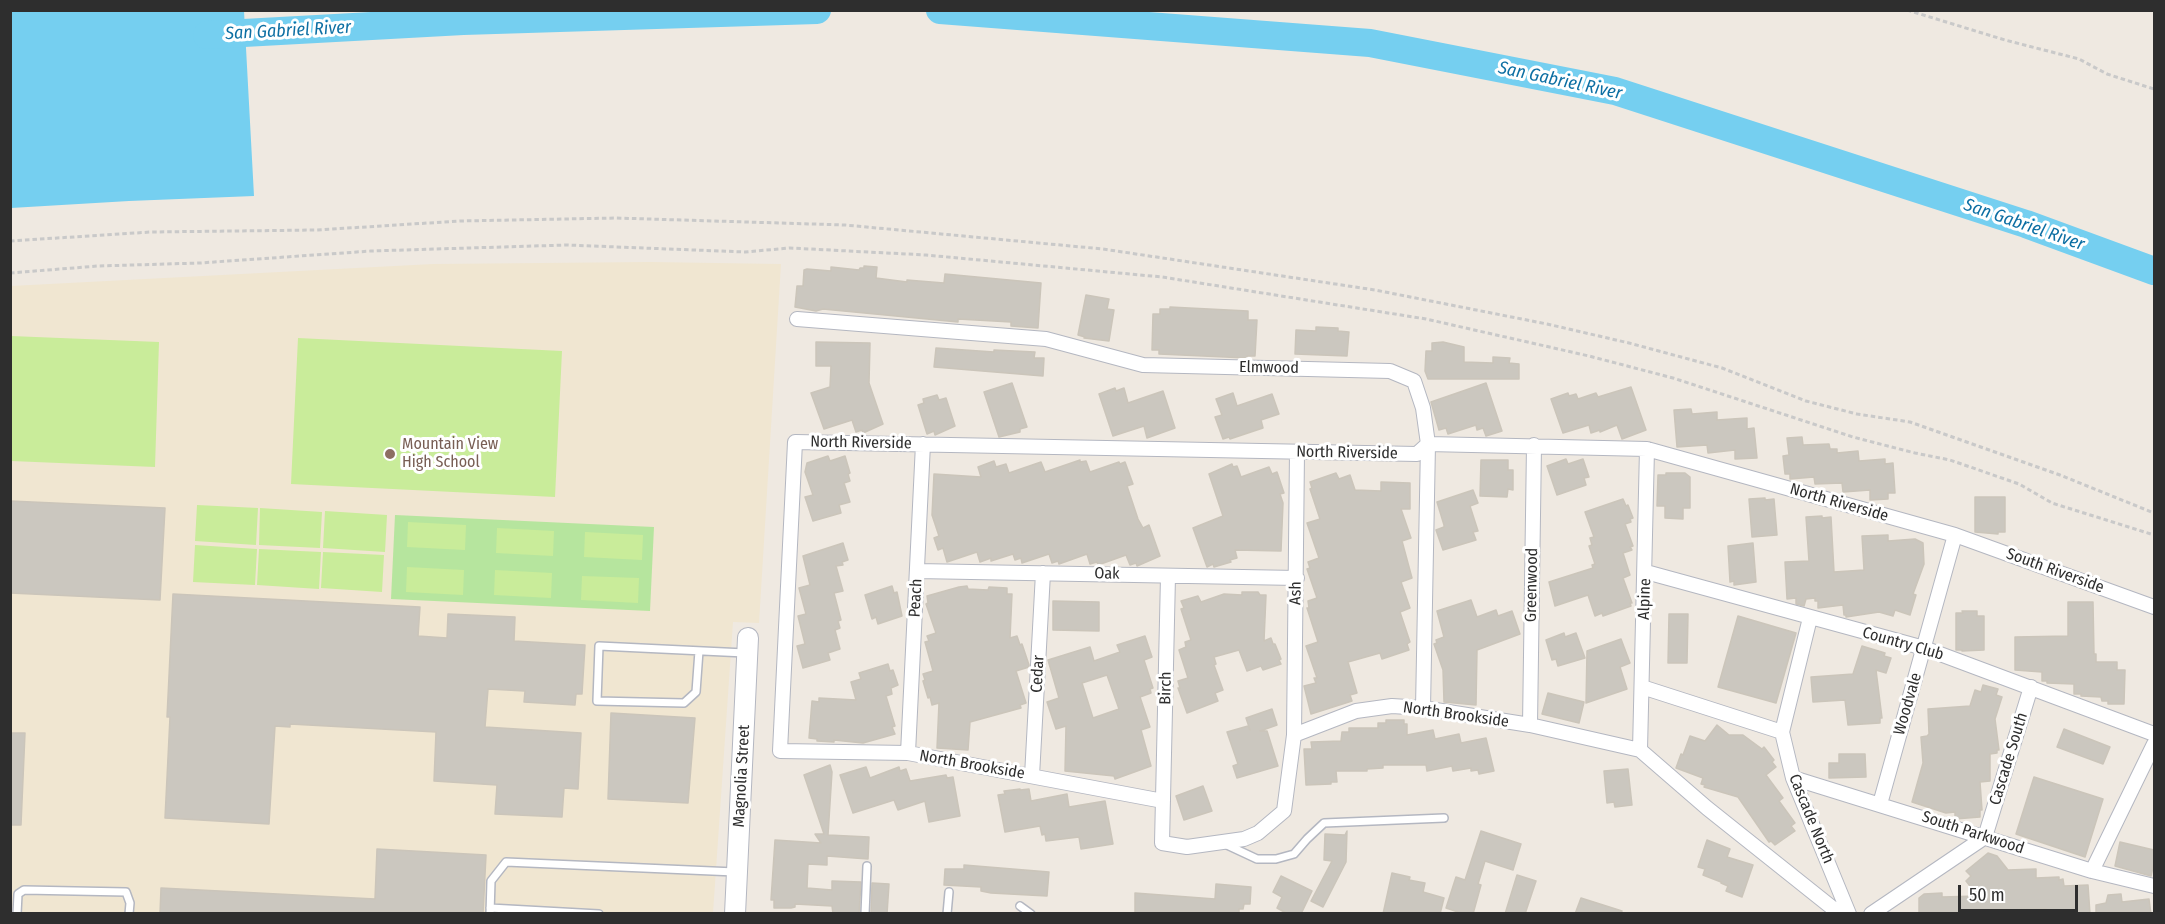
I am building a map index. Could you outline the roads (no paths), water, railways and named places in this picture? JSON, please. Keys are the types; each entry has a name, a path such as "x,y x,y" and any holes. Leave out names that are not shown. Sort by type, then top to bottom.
{"street":[{"name":"Elmwood","path":"796,319 1046,339 1143,365 1390,371 1414,381 1423,408 1428,444 1424,708"},
{"name":"North Riverside","path":"780,751 795,442 1417,454 1428,444 1647,449 1955,535"},
{"name":"Peach","path":"908,753 923,444"},
{"name":"Greenwood","path":"1530,725 1534,445"},
{"name":"Alpine","path":"1640,750 1646,572 1647,449"},
{"name":"Ash","path":"1294,735 1297,452"},
{"name":"South Riverside","path":"1955,535 2154,608"},
{"name":"Woodvale","path":"1880,804 1955,535"},
{"name":"Oak","path":"917,571 1297,578"},
{"name":"Country Club","path":"1646,572 1924,648 2154,735"},
{"name":"Cedar","path":"1032,776 1043,573"},
{"name":"Birch","path":"1163,801 1168,576"},
{"name":"Cascade North","path":"1810,618 1782,732 1793,778 1849,914"},
{"name":"Magnolia Street","path":"735,914 748,646"},
{"path":"1642,687 1782,732"},
{"name":"Cascade South","path":"1985,837 2031,687"},
{"name":"North Brookside","path":"1294,735 1356,711 1392,706 1424,708 1530,725 1640,750 1707,808 1840,914"},
{"path":"1163,801 1162,843 1187,847 1244,839 1258,833 1284,811 1294,735"},
{"path":"2092,871 2154,744"},
{"name":"North Brookside","path":"780,751 908,753 1163,801"},
{"name":"South Parkwood","path":"1793,778 2092,871 2154,886"},
{"path":"1871,914 1985,837"}],"lane":[{"path":"699,651 696,692 684,703 597,701 599,646 699,651 748,646"},
{"path":"1222,842 1257,859 1276,859 1294,854 1306,838 1324,824 1444,818"},
{"path":"599,914 490,911 491,881 506,862 737,872"},
{"path":"865,914 867,866"},
{"path":"17,914 18,894 24,890 126,892 130,903 129,914"},
{"path":"947,914 949,892"},
{"path":"1020,906 1031,914"}],"water":[{"path":"11,10 244,11 254,196 11,208"}],"waterway":[{"name":"San Gabriel River","path":"207,35 463,21 817,10"},
{"name":"San Gabriel River","path":"940,10 1370,43 1615,91 2026,224 2154,271"}],"place":[{"name":"Mountain View High School","path":"390,454"}]}
